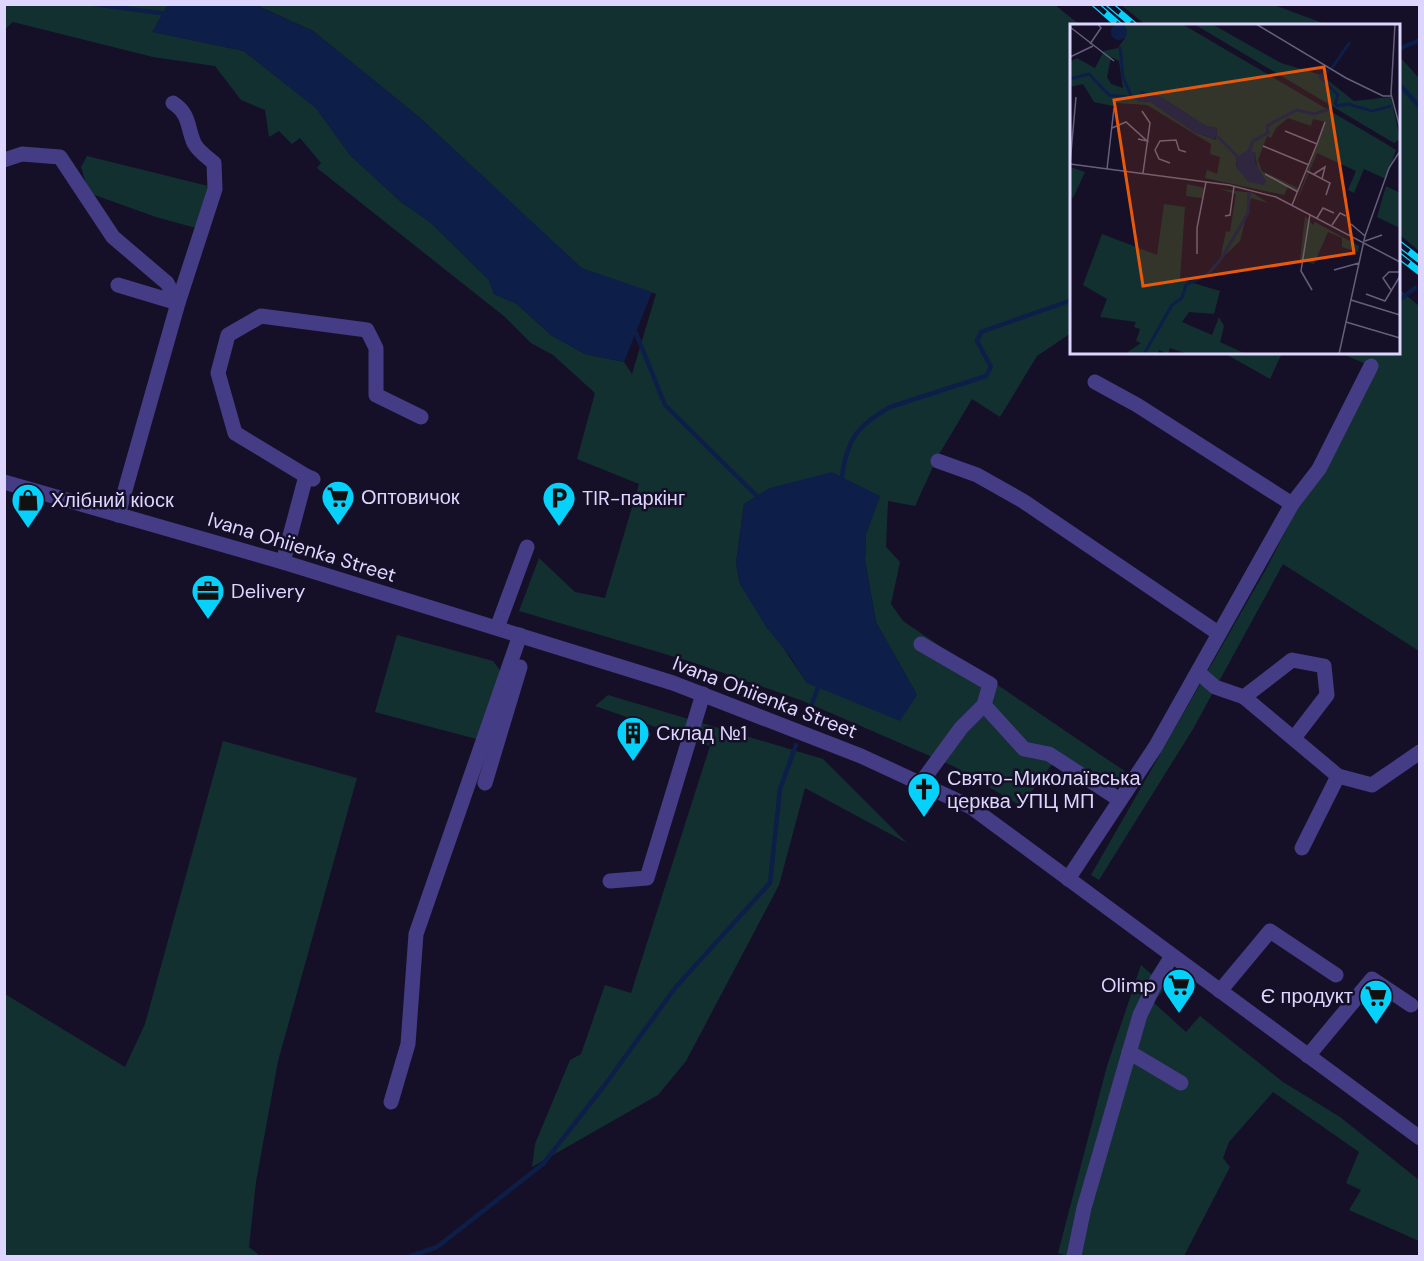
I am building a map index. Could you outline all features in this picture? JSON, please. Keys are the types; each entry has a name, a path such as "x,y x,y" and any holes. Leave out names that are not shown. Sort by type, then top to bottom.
{"street":[{"path":"118,514 178,303 214,189 214,164 195,145 189,122 182,109 173,103"},
{"path":"4,160 22,154 60,157 113,237 167,283 178,303"},
{"path":"118,285 178,303"},
{"path":"283,562 310,478 235,433 218,373 228,335 261,316 367,330 376,348 376,395 421,417"},
{"path":"1068,879 1156,746 1292,504 1319,469 1371,366"},
{"path":"1095,382 1137,405 1292,504"},
{"path":"938,461 977,475 1023,501 1218,633"},
{"name":"Ivana Ohiienka Street","path":"4,482 283,562 520,635 703,694 861,756 971,807 1419,1138"},
{"path":"497,628 527,547"},
{"path":"391,1102 408,1044 416,934 520,635"},
{"path":"920,784 961,728 984,705 990,684 921,645"},
{"path":"1244,697 1292,660 1324,666 1328,695 1294,738"},
{"path":"485,783 520,667"},
{"path":"1198,672 1215,687 1244,697 1338,776 1372,784 1419,752"},
{"path":"610,881 647,878 703,694"},
{"path":"984,705 1024,749 1049,754 1120,800"},
{"path":"1302,848 1338,776"},
{"path":"1220,991 1270,931 1336,975"},
{"path":"1074,1257 1084,1208 1140,1015 1172,956"},
{"path":"1308,1056 1372,979 1412,1005"},
{"path":"1129,1052 1181,1083"}],"green space":[{"path":"5,5 168,5 153,32 244,51 316,108 350,155 401,202 430,222 489,280 494,294 517,304 551,335 585,354 624,362 632,374 656,294 582,269 419,117 313,31 256,5 1055,5 1079,24 1070,24 1070,334 1037,356 1000,417 972,399 938,456 915,506 888,501 886,547 900,562 891,604 903,621 1126,772 1113,793 1058,756 1021,806 953,766 803,701 692,662 519,611 539,558 575,592 605,598 639,484 577,459 595,393 553,355 531,343 505,317 317,168 321,163 300,138 292,144 279,131 269,137 265,110 241,100 215,66 153,57 13,22 5,29","holes":["770,488 880,496 866,534 865,560 876,622 917,695 807,683 740,584 736,563 744,504"]},
{"path":"1121,5 1274,5 1325,24 1145,24"},
{"path":"1400,57 1419,78 1419,251 1400,235"},
{"path":"87,156 208,186 196,228 156,217 89,193 81,167"},
{"path":"1400,290 1419,306 1419,651 1283,564 1193,729 1099,880 1091,875 1266,569 1371,366 1342,354 1400,354"},
{"path":"1226,354 1282,354 1270,379"},
{"path":"397,635 493,661 502,673 480,740 375,712"},
{"path":"608,695 823,759 907,843 805,788 779,885 686,1061 658,1095 532,1167 535,1144 570,1060 581,1054 605,985 631,993 710,746 595,706"},
{"path":"223,741 357,778 278,1061 256,1182 249,1247 260,1256 5,1256 5,994 125,1067 145,1024"},
{"path":"1141,965 1166,987 1153,1002 1186,1032 1200,1016 1283,1082 1340,1117 1419,1180 1419,1241 1349,1210 1361,1190 1346,1183 1359,1152 1273,1092 1229,1142 1223,1158 1230,1167 1184,1256 1067,1256 1058,1253 1107,1066"}],"water":[{"path":"168,4 255,5 313,31 419,117 582,268 652,292 624,362 585,354 551,335 517,304 494,294 489,280 430,222 401,202 350,155 316,108 244,51 152,32"},
{"path":"832,472 880,496 866,534 865,560 876,622 917,695 900,721 807,683 790,656 766,627 740,584 736,563 744,504 770,488"}],"waterway":[{"path":"93,4 168,14"},
{"path":"1400,48 1420,40"},
{"path":"1400,85 1420,107"},
{"path":"1400,299 1415,288"},
{"path":"842,477 851,443 869,421 890,407 986,376 991,367 977,341 981,332 1070,301"},
{"path":"632,332 636,333 665,405 757,496"},
{"path":"806,721 818,687"},
{"path":"411,1256 437,1247 543,1164 604,1086 675,988 770,883 780,789 796,745"}],"railway":[{"path":"1095,4 1118,24"},
{"path":"1109,4 1133,24"},
{"path":"1400,245 1420,260"},
{"path":"1400,257 1420,272"}],"place":[{"name":"Оптовичок","path":"338,526"},
{"name":"TIR-паркінг","path":"559,527"},
{"name":"Хлібний кіоск","path":"28,529"},
{"name":"Delivery","path":"208,620"},
{"name":"Склад №1","path":"633,762"},
{"name":"Свято-Миколаївська церква УПЦ МП","path":"924,818"},
{"name":"Olimp","path":"1179,1014"},
{"name":"Є продукт","path":"1376,1025"}]}
